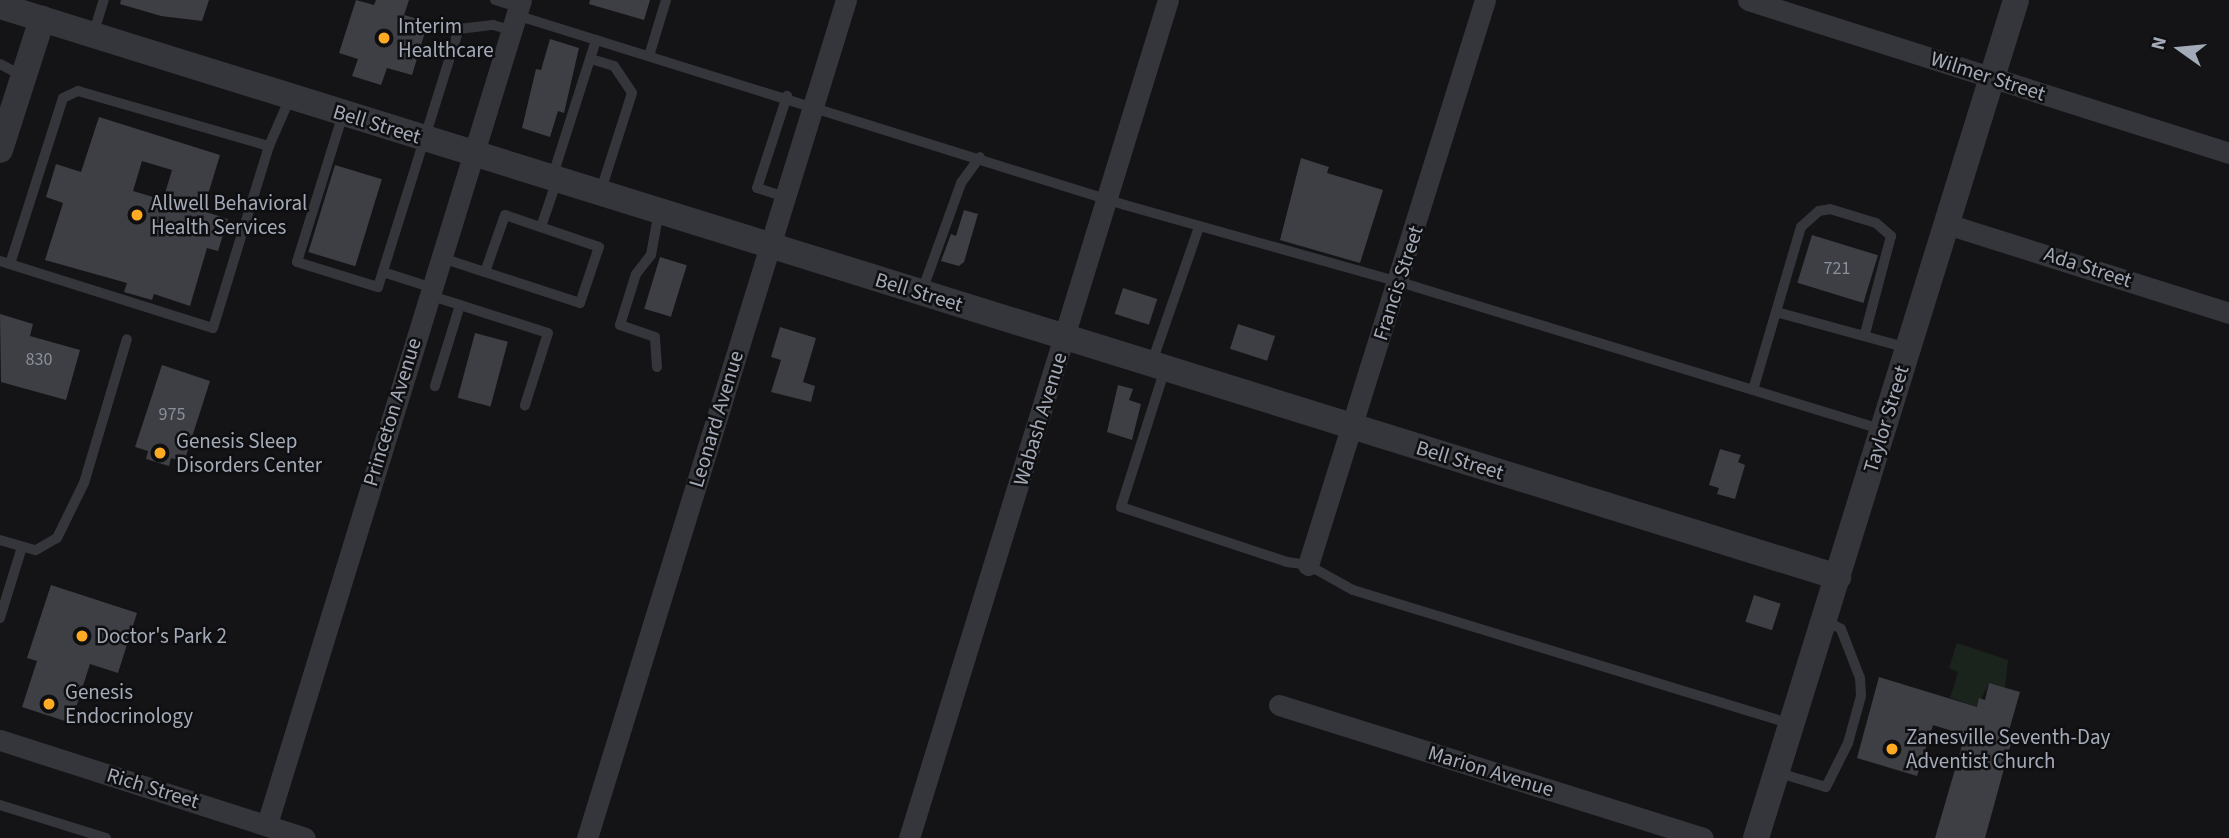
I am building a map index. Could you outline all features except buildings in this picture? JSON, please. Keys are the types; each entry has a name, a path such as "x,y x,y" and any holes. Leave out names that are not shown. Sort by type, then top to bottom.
{"street":[{"name":"Leonard Avenue","path":"587,838 846,0"},
{"name":"Wabash Avenue","path":"909,838 1168,0"},
{"name":"Francis Street","path":"1308,565 1399,284 1485,0"},
{"name":"Wilmer Street","path":"1748,0 2229,153"},
{"name":"Taylor Street","path":"1756,838 2016,0"},
{"name":"Bell Street","path":"0,6 43,14 93,36 1838,577"},
{"name":"Princeton Avenue","path":"267,824 516,13"},
{"path":"0,150 11,70 43,14"},
{"name":"Ada Street","path":"1947,224 2229,313"},
{"name":"Marion Avenue","path":"1279,705 1703,838"},
{"name":"Rich Street","path":"0,740 305,838"}],"lane":[{"path":"93,36 104,0"},
{"path":"495,0 516,13 596,40 814,104 839,117 1883,430"},
{"path":"649,56 666,0"},
{"path":"343,114 297,262 378,287 459,29 493,25 516,13"},
{"path":"541,227 596,40"},
{"path":"590,59 614,66 632,93 600,193"},
{"path":"269,146 78,91 63,98 5,262 213,328 269,146 290,97"},
{"path":"785,197 757,188 787,96"},
{"path":"922,293 948,215 979,157"},
{"path":"1753,390 1801,227 1819,211 1830,209 1876,223 1891,236 1865,334"},
{"path":"657,367 655,337 620,325 636,274 651,255 659,211"},
{"path":"439,257 580,303 599,247 505,215 485,272"},
{"path":"1199,227 1121,507 1308,565 1353,590 1791,724"},
{"path":"383,272 460,305 548,333 525,404"},
{"path":"435,386 460,305"},
{"path":"1776,312 1865,334 1908,348"},
{"path":"0,540 36,550 57,538 76,504 127,338"},
{"path":"0,618 22,547"},
{"path":"1776,772 1826,787 1848,743 1861,696 1860,678 1841,629 1825,619"},
{"path":"0,805 106,838"}],"shaded area":[{"path":"1957,643 2008,660 2005,688 1989,683 1977,707 1950,698 1958,672 1949,668"}],"place":[{"name":"Interim Healthcare","path":"384,38"},
{"name":"Allwell Behavioral Health Services","path":"137,215"},
{"name":"Genesis Sleep Disorders Center","path":"160,453"},
{"name":"Doctor's Park 2","path":"82,636"},
{"name":"Genesis Endocrinology","path":"49,704"},
{"name":"Zanesville Seventh-Day Adventist Church","path":"1892,749"}]}
